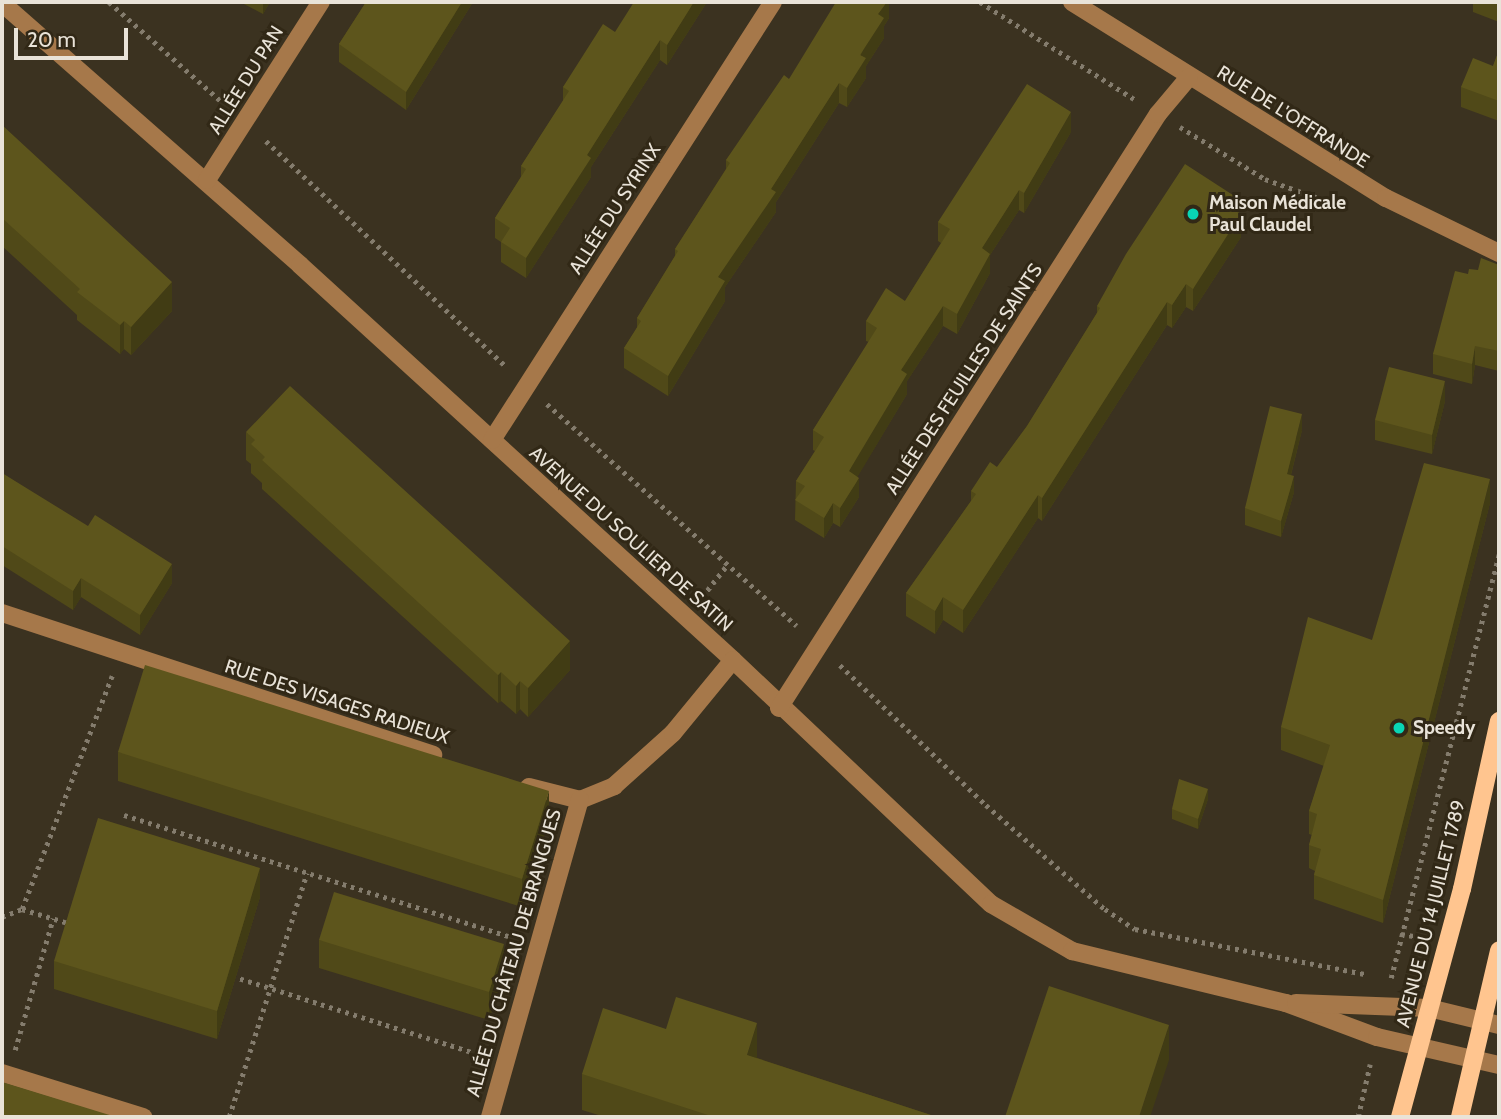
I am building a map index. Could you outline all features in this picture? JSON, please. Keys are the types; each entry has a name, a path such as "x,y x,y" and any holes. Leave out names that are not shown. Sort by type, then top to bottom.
{"main road":[{"name":"AVENUE DU 14 JUILLET 1789","path":"1400,1117 1499,721"},
{"path":"1460,1117 1475,1059 1492,1024 1499,951"}],"street":[{"name":"ALLÉE DU PAN","path":"207,180 321,2"},
{"name":"ALLÉE DU SYRINX","path":"492,440 773,2"},
{"name":"RUE DE L'OFFRANDE","path":"1072,2 1386,198 1499,253"},
{"name":"AVENUE DU SOULIER DE SATIN","path":"2,3 207,180 733,660 779,708 991,904 1041,936 1072,951 1120,965 1286,1003"},
{"name":"ALLÉE DES FEUILLES DE SAINTS","path":"779,708 1158,114 1189,77"},
{"name":"RUE DES VISAGES RADIEUX","path":"2,613 457,763"},
{"path":"508,780 580,800 614,786 673,733 733,660"},
{"name":"ALLÉE DU CHÂTEAU DE BRANGUES","path":"490,1117 580,800"},
{"path":"1286,1003 1429,1008 1492,1024"},
{"path":"1286,1003 1377,1037 1499,1065"},
{"path":"4,1074 143,1117"}],"path":[{"path":"109,2 244,121 527,386 819,645 986,804 1105,909 1135,929 1369,975"},
{"path":"1382,1005 1499,555"},
{"path":"686,617 728,564"},
{"path":"22,908 121,652"},
{"path":"124,815 538,946"},
{"path":"229,1117 307,873"},
{"path":"2,917 22,908 79,926"},
{"path":"4,1074 53,918"},
{"path":"219,972 505,1063"},
{"path":"1380,976 1391,977"},
{"path":"1358,1117 1377,1037"}],"building":[{"path":"366,2 462,2 406,92 339,44"},
{"path":"634,2 694,2 667,45 660,40 587,155 591,158 526,258 501,242 510,228 495,218 526,169 521,166 569,91 563,87 603,24 615,32"},
{"path":"836,2 887,2 878,14 884,18 860,55 866,58 847,88 839,83 771,189 776,192 718,277 725,281 668,376 624,348 641,321 637,318 678,251 675,249 730,163 726,160 784,75 789,79"},
{"path":"1499,50 1499,101 1461,87 1473,58 1493,66"},
{"path":"1027,84 1071,112 1024,193 1019,190 982,248 990,254 957,314 943,306 901,370 907,374 849,471 859,478 840,508 833,503 824,518 795,500 805,486 796,481 824,437 813,430 877,328 866,321 886,288 905,301 950,229 938,222"},
{"path":"2,125 172,282 131,327 124,321 120,325 77,292 80,289 2,218"},
{"path":"1185,164 1239,199 1232,209 1241,214 1193,289 1186,284 1172,305 1167,302 1042,498 1038,495 963,610 943,597 935,611 906,593 976,494 971,491 990,462 997,467 1027,426 1100,308 1097,306 1126,254"},
{"path":"1481,258 1499,265 1499,351 1475,346 1472,364 1433,354 1455,271 1468,274 1469,269 1478,270"},
{"path":"1389,367 1445,381 1432,435 1375,420"},
{"path":"290,386 570,641 528,688 520,681 516,686 501,672 498,675 262,460 265,457 251,444 255,440 246,432"},
{"path":"1270,406 1302,414 1287,474 1294,476 1281,521 1245,508"},
{"path":"1424,463 1490,479 1383,900 1314,875 1321,849 1309,845 1317,814 1309,811 1330,745 1281,727 1308,617 1372,640"},
{"path":"2,473 88,526 95,515 172,564 140,615 81,578 73,591 2,546"},
{"path":"145,665 549,791 522,879 118,752"},
{"path":"1179,779 1208,789 1198,819 1172,809"},
{"path":"98,818 260,868 217,1011 54,961"},
{"path":"334,892 504,944 489,992 319,940"},
{"path":"1049,986 1169,1025 1139,1117 1005,1117"},
{"path":"676,997 757,1023 747,1055 937,1117 714,1117 582,1074 603,1008 666,1029"},
{"path":"2,1082 116,1117 2,1117"}],"place":[{"name":"Maison Médicale Paul Claudel","path":"1193,214"},
{"name":"Speedy","path":"1399,728"}]}
